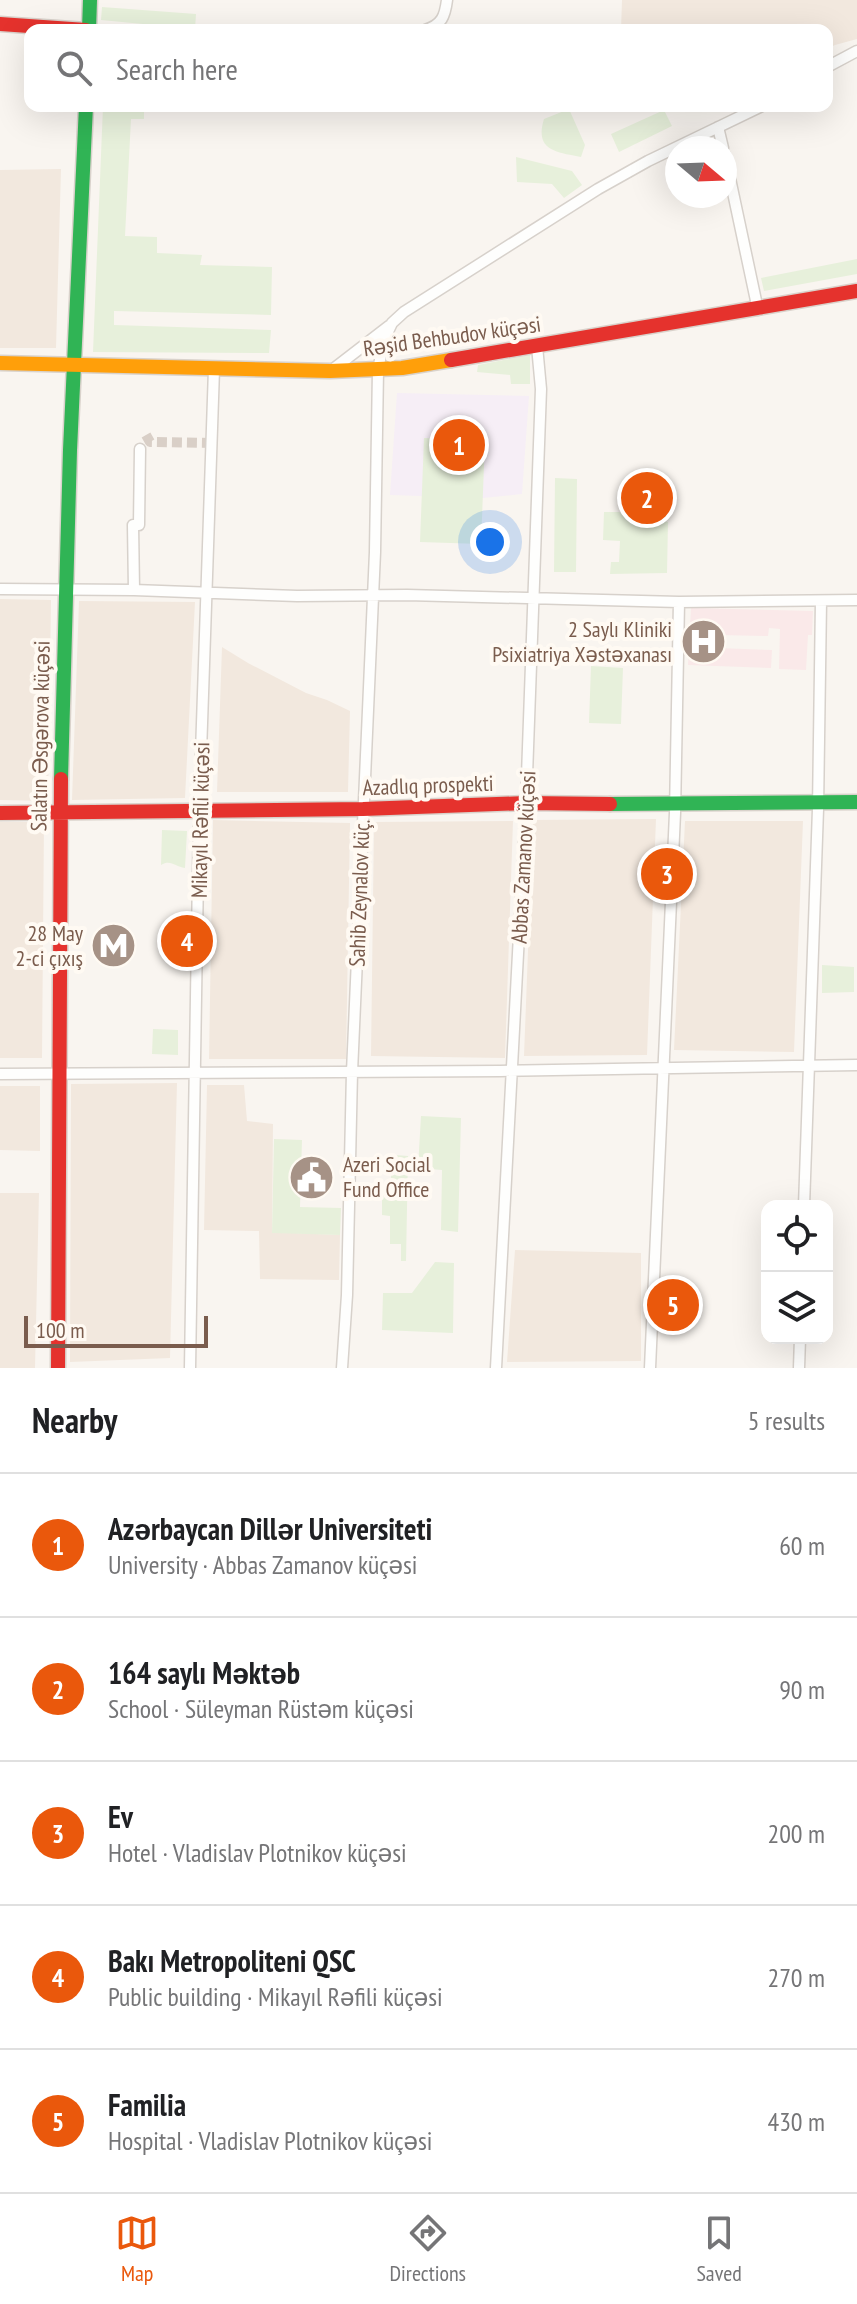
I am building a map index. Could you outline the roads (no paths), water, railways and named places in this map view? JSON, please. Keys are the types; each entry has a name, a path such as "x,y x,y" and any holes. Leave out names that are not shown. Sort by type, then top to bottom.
{"main road":[{"path":"88,24 90,0"},
{"path":"0,24 24,26"},
{"name":"Salatın Əsgərova küçəsi","path":"58,1368 60,812 86,112"},
{"name":"Rəşid Behbudov küçəsi","path":"0,363 378,370 422,366 857,291"},
{"name":"Azadlıq prospekti","path":"0,813 363,809 526,803 675,805 857,802"}],"street":[{"path":"437,24 446,13 447,0"},
{"path":"833,64 857,51"},
{"path":"330,371 404,312 598,189 749,112"},
{"path":"718,127 720,136"},
{"path":"736,208 758,310"},
{"name":"Sahib Zeynalov küç.","path":"342,1368 373,595 378,370 384,340 392,323"},
{"name":"Abbas Zamanov küçəsi","path":"496,1368 526,803 541,389 537,346"},
{"name":"Mikayıl Rəfili küçəsi","path":"190,1368 199,812 214,369"},
{"path":"134,590 133,525 139,525 140,449"},
{"path":"0,589 679,602 857,600"},
{"path":"804,1200 819,802 821,601"},
{"path":"650,1368 675,805 679,602"},
{"path":"0,1074 857,1065"},
{"path":"799,1368 800,1344"}],"tunnel":[{"path":"146,435 150,442 212,443"}],"place":[{"name":"Azərbaycan Dillər Universiteti","path":"459,445"},
{"name":"164 saylı Məktəb","path":"647,498"},
{"name":"2 Saylı Kliniki Psixiatriya Xəstəxanası","path":"703,642"},
{"name":"Ev","path":"667,874"},
{"name":"Bakı Metropoliteni QSC","path":"187,941"},
{"name":"28 May 2-ci çıxış","path":"114,946"},
{"name":"Azeri Social Fund Office","path":"312,1177"},
{"name":"Familia","path":"673,1305"}]}
